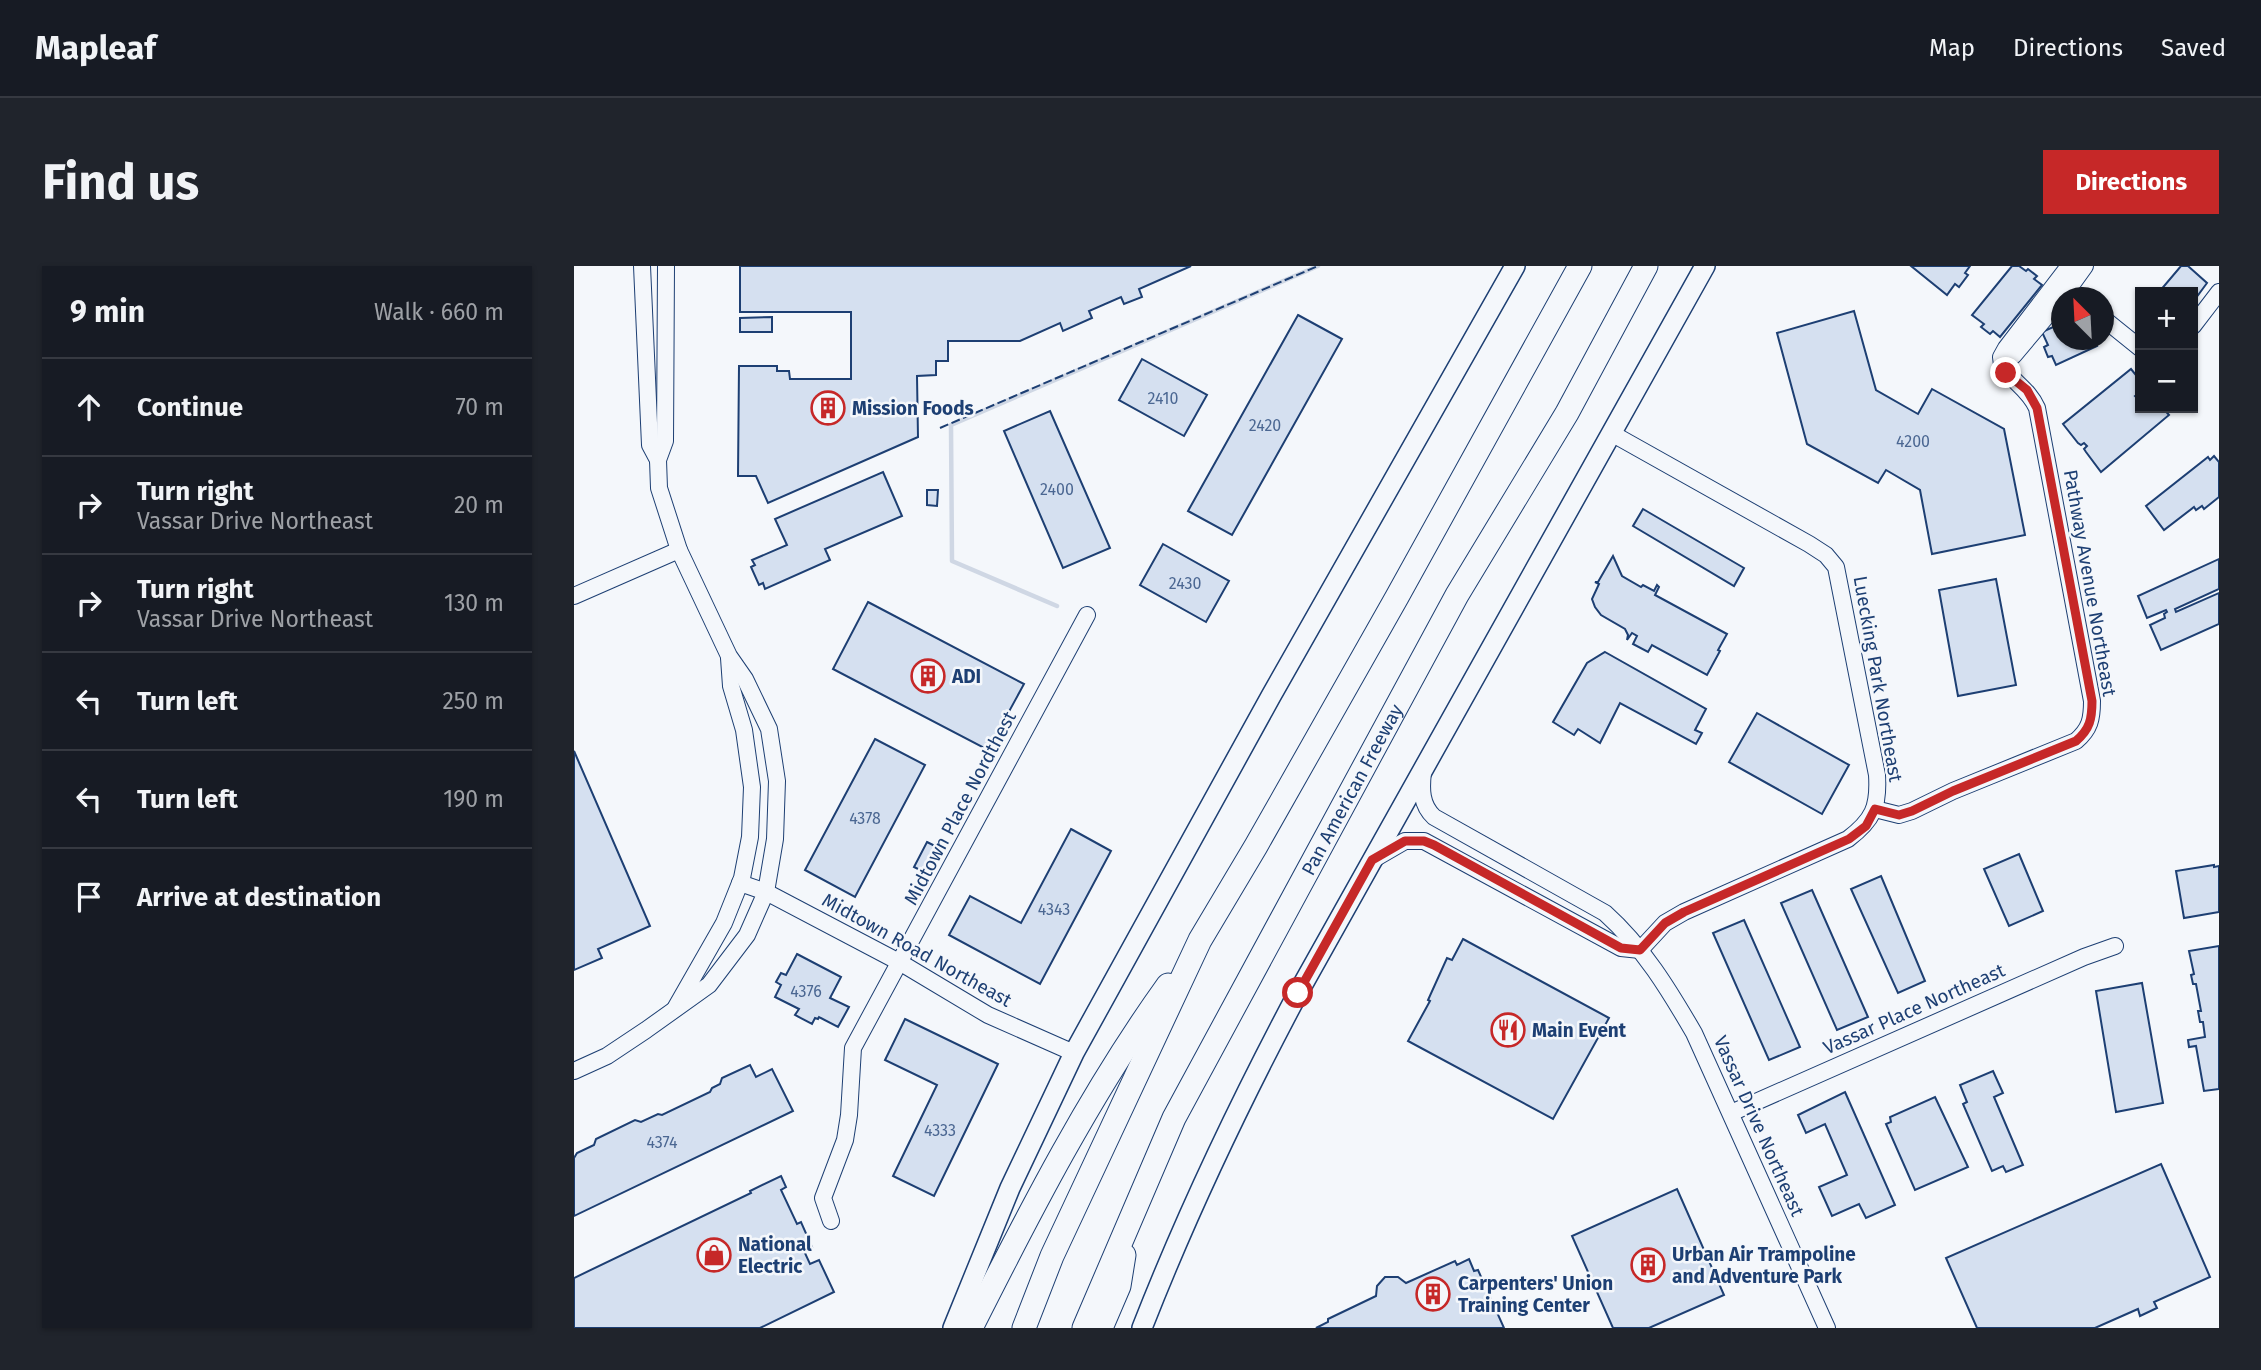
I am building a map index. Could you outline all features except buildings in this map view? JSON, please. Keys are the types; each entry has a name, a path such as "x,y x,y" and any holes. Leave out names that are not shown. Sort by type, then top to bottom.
{"highway":[{"path":"971,1328 1026,1219 1134,1032 1200,940 1256,846 1580,266"},
{"name":"Pan American Freeway","path":"1084,1328 1174,1118 1457,595 1567,413 1646,266"},
{"path":"1567,413 1659,266"},
{"path":"1024,1328 1052,1256 1200,940"},
{"path":"1101,1328 1119,1286 1130,1221"}],"main road":[{"path":"953,1328 1010,1188 1074,1053 1271,696 1515,266"},
{"path":"1142,1328 1189,1215 1240,1104 1298,993 1705,266"}],"street":[{"path":"642,266 649,445 658,460"},
{"path":"574,1071 607,1056 709,985 747,935 766,892 775,839 777,781 769,729 745,679 729,656 679,550 659,488 658,460 665,441 666,266"},
{"path":"2066,287 2070,266"},
{"path":"2069,287 2085,266"},
{"path":"2198,319 2219,292"},
{"name":"Pathway Avenue Northeast","path":"1875,809 1899,815 1912,811 1953,791 2076,741 2090,725 2092,701 2037,408 2027,390 2006,373 2002,365 2014,355 2051,310"},
{"path":"2114,327 2135,344"},
{"name":"Luecking Park Northeast","path":"1611,433 1809,544 1826,555 1836,567 1877,775 1875,809"},
{"path":"574,596 679,550"},
{"name":"Midtown Place Nordthest","path":"831,1221 823,1198 845,1140 853,1048 1087,615"},
{"path":"675,1009 724,923 740,883 750,837 752,786 744,730 731,686 729,656"},
{"name":"Vassar Drive Northeast","path":"1423,766 1421,791 1429,812 1434,817 1605,913 1640,950 1694,1033 1827,1328"},
{"path":"1372,860 1405,841 1424,841 1621,948 1640,950 1665,923 1684,912 1849,839 1866,826 1875,809"},
{"name":"Midtown Road Northeast","path":"740,883 766,892 901,963 988,1015 1074,1053"},
{"name":"Vassar Place Northeast","path":"1731,1113 2084,957 2115,946"}],"waterway":[{"path":"1057,606 952,561 951,425 1318,266"}],"fence":[{"path":"940,428 1318,266"}],"place":[{"name":"Mission Foods","path":"828,408"},
{"name":"ADI","path":"928,676"},
{"name":"Main Event","path":"1508,1030"},
{"name":"National Electric","path":"714,1255"},
{"name":"Urban Air Trampoline and Adventure Park","path":"1648,1265"},
{"name":"Carpenters' Union Training Center","path":"1433,1294"}],"route":[{"path":"1298,993 1372,860 1405,841 1424,841 1434,845 1621,948 1640,950 1665,923 1684,912 1849,839 1866,826 1875,809 1899,815 1912,811 1953,791 2076,741 2084,734 2090,725 2092,701 2037,408 2027,390 2006,373"}]}
